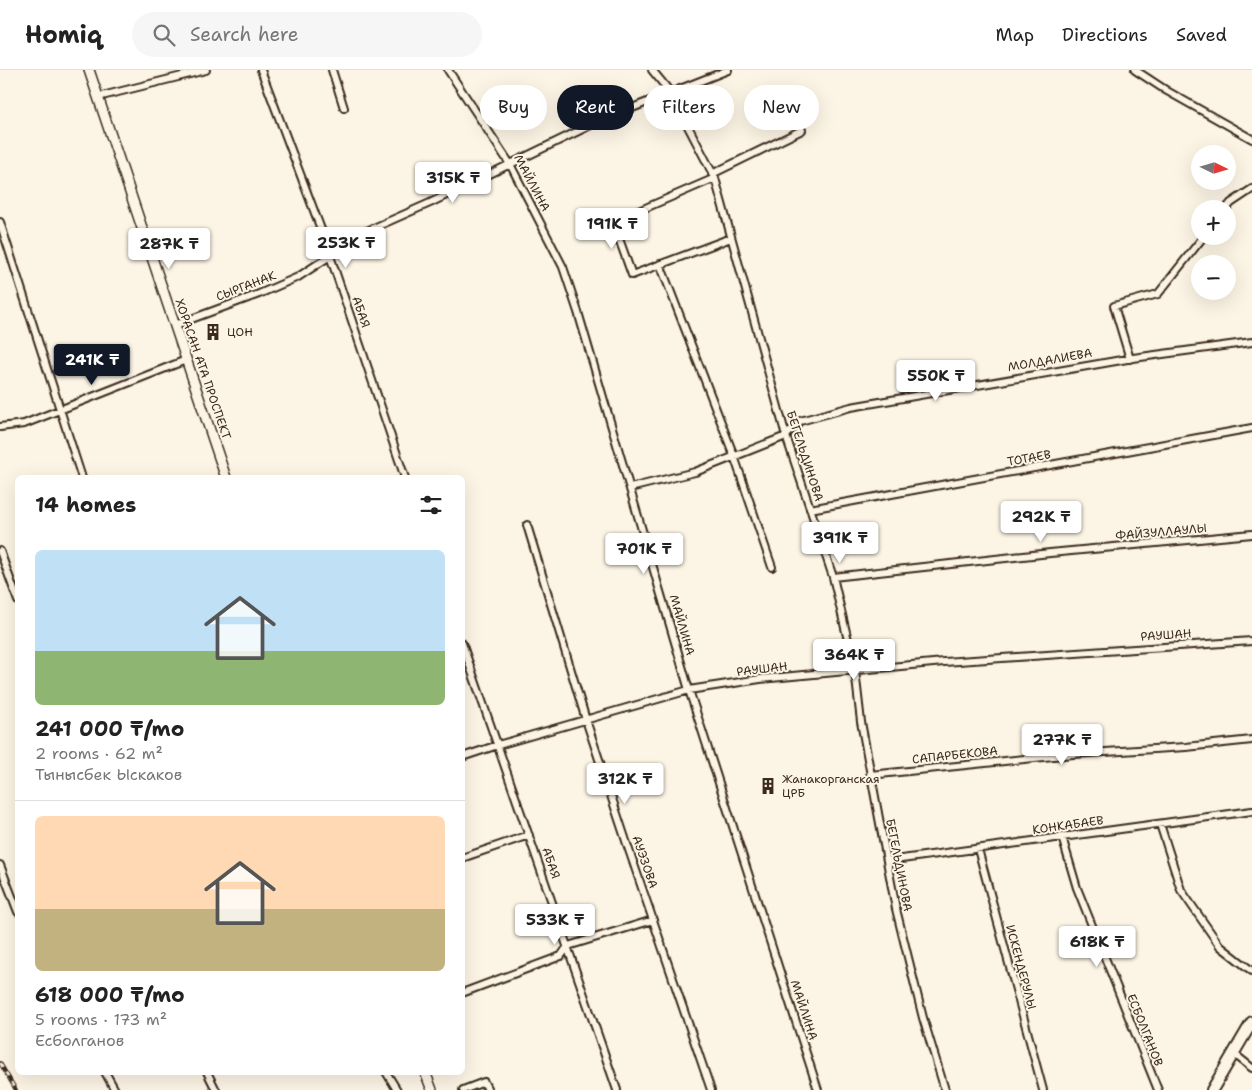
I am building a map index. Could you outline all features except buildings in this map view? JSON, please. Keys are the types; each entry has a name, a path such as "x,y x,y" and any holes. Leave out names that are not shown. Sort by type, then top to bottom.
{"main road":[{"name":"ХОРАСАН АТА ПРОСПЕКТ","path":"90,70 225,475"},
{"path":"1212,1090 1252,1022"},
{"path":"426,1075 432,1090"}],"street":[{"path":"98,97 206,70"},
{"name":"АБАЯ","path":"261,70 330,256 404,475"},
{"path":"332,70 344,108"},
{"name":"МАЙЛИНА","path":"448,70 510,164 563,268 578,312 689,690 818,1090"},
{"name":"БЕГЕЛЬДИНОВА","path":"652,70 664,85"},
{"name":"СЫРГАНАК","path":"688,85 728,70"},
{"path":"1135,70 1252,139"},
{"name":"СЫРГАНАК","path":"175,326 298,277 330,256 342,242 597,122 644,103"},
{"name":"БЕГЕЛЬДИНОВА","path":"689,130 713,176 786,436 833,577 855,670 870,775 896,909 923,1018 945,1090"},
{"path":"731,238 632,275 613,222 713,176 802,130"},
{"path":"1236,200 1252,189"},
{"path":"0,222 81,475"},
{"path":"1130,358 1114,306 1158,294 1197,245"},
{"path":"660,264 734,456 772,567"},
{"name":"МОЛДАЛИЕВА","path":"630,488 695,472 786,436 800,421 851,407 1130,358 1252,342"},
{"path":"0,427 24,424 186,360"},
{"name":"ТОТАЕВ","path":"810,508 1252,428"},
{"name":"АУЭЗОВА","path":"527,525 586,720 711,1090"},
{"name":"ФАЙЗУЛЛАУЛЫ","path":"833,577 1050,553 1252,534"},
{"path":"0,551 15,593"},
{"name":"РАУШАН","path":"465,756 689,690 760,680 944,662 1252,641"},
{"name":"АБАЯ","path":"465,652 617,1090"},
{"name":"САПАРБЕКОВА","path":"870,775 1073,754 1186,747 1252,740"},
{"name":"КОНКАБАЕВ","path":"887,861 1252,811"},
{"path":"1160,824 1181,890 1220,946 1252,971"},
{"path":"465,857 529,835"},
{"name":"ЕСБОЛГАНОВ","path":"1062,838 1077,888 1158,1090"},
{"name":"ИСКЕНДЕРУЛЫ","path":"978,849 1043,1090"},
{"path":"0,865 15,906"},
{"path":"465,992 561,956 568,946 653,920"},
{"path":"1233,1053 1252,1068"},
{"path":"107,1075 115,1090"},
{"path":"208,1075 216,1090"},
{"path":"388,1075 397,1090"},
{"path":"463,1090 484,1082 488,1090"}],"railway":[{"path":"0,1063 16,1090"}],"place":[{"name":"ЦОН","path":"213,332"},
{"name":"Жанакорганская ЦРБ","path":"768,786"}]}
